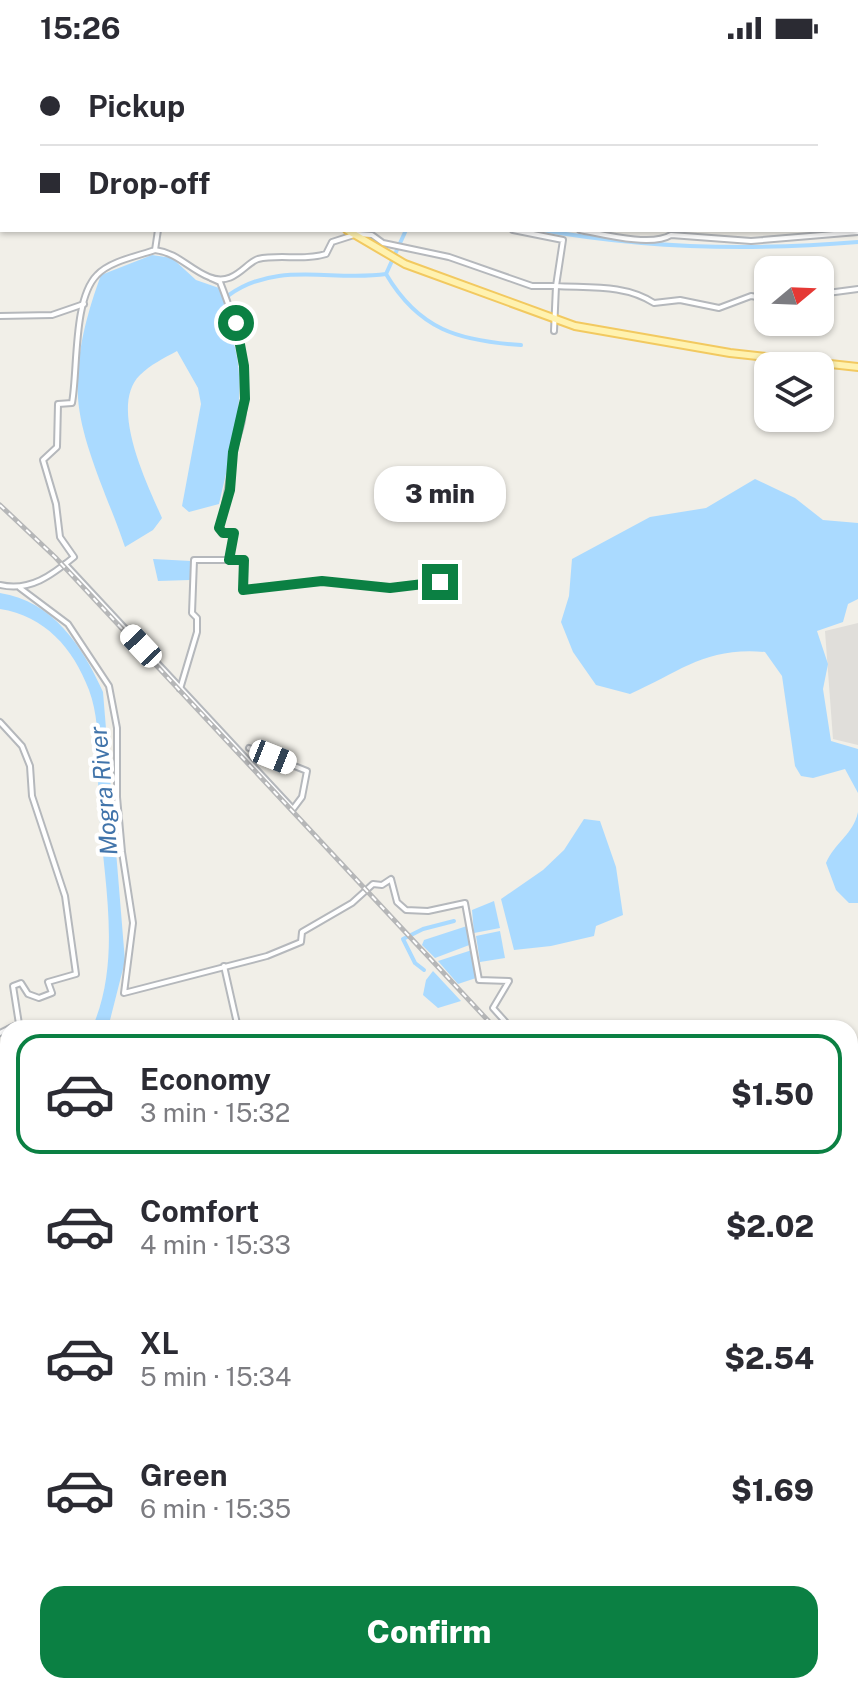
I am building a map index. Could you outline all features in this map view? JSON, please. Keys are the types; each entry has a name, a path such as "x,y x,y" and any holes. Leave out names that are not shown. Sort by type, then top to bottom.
{"main road":[{"path":"350,232 401,262 575,326 730,353 858,367"}],"street":[{"path":"155,250 158,232"},
{"path":"211,278 237,276 262,258 312,258 326,254 332,242 350,232 372,235 383,243 405,245 532,286 607,287 643,296 654,303 680,300 715,308 754,297"},
{"path":"523,232 563,240 556,286 554,331"},
{"path":"591,232 625,238 665,239 671,235 751,241 858,232"},
{"path":"0,585 20,588 38,582 74,557 60,537 56,504 43,460 57,447 58,404 72,403 84,304 96,275 155,250 171,252 220,282 241,338 244,366 242,422 233,452 230,490 219,528 223,533 234,533 229,560"},
{"path":"834,292 858,289"},
{"path":"0,316 52,315 84,304"},
{"path":"180,689 197,632 197,618 192,613 194,560 244,560 243,590 322,581 390,588 440,582"},
{"path":"65,564 293,809 302,797 307,771 249,748"},
{"path":"20,588 68,624 109,686 117,728 117,797 122,852 133,923 124,993 267,956 301,942 302,932 352,903 373,884 385,884 391,879 397,902 406,910 428,911 465,903 479,980 509,981 493,1008 504,1020"},
{"path":"0,722 22,746 30,766 32,796 65,896 76,974 48,982 52,993 44,997 28,994 21,983 13,986 18,1020"},
{"path":"224,966 236,1020"}],"shaded area":[{"path":"858,623 858,745 833,739 825,631"}],"water":[{"path":"152,255 172,258 196,280 219,288 227,306 221,314 232,336 237,359 238,408 219,504 189,512 182,506 201,404 198,388 177,351 140,375 131,389 129,425 140,467 162,518 153,530 125,547 84,434 78,398 78,367 87,320 101,275"},
{"path":"755,479 795,498 823,520 858,523 858,599 848,604 843,622 817,631 828,664 823,689 831,741 858,749 858,793 845,769 813,778 801,776 795,766 782,676 765,652 744,651 710,657 630,694 596,685 573,652 561,622 569,596 572,559 650,517 706,508"},
{"path":"153,559 191,561 190,580 158,581"},
{"name":"Mogra River","path":"0,593 19,598 51,616 76,643 103,692 125,961 110,1020 95,1020 106,976 109,921 99,811 98,735 89,690 75,661 55,636 31,619 0,609"},
{"path":"858,812 858,903 849,903 836,890 826,863 852,827"},
{"path":"584,819 600,821 616,867 623,915 596,926 594,936 551,946 514,950 501,899 543,870 564,850"},
{"path":"494,901 500,928 474,933 472,910"},
{"path":"467,926 472,944 435,958 422,945 424,940"},
{"path":"500,931 505,958 480,962 476,936"},
{"path":"472,950 476,978 458,984 438,961"},
{"path":"433,971 461,1001 438,1008 423,995 426,980"}],"waterway":[{"path":"229,295 248,284 286,275 386,274 405,232"},
{"path":"555,232 660,245 778,247 858,242"},
{"path":"386,274 412,308 443,329 478,340 521,345"},
{"path":"424,970 415,963 403,939 423,929 454,921"}],"railway":[{"path":"0,505 55,557 488,1020"}],"route":[{"path":"236,323 241,338 245,399 233,452 230,490 219,528 223,533 234,533 229,560 244,560 243,590 267,590 322,581 390,588 440,582"}]}
